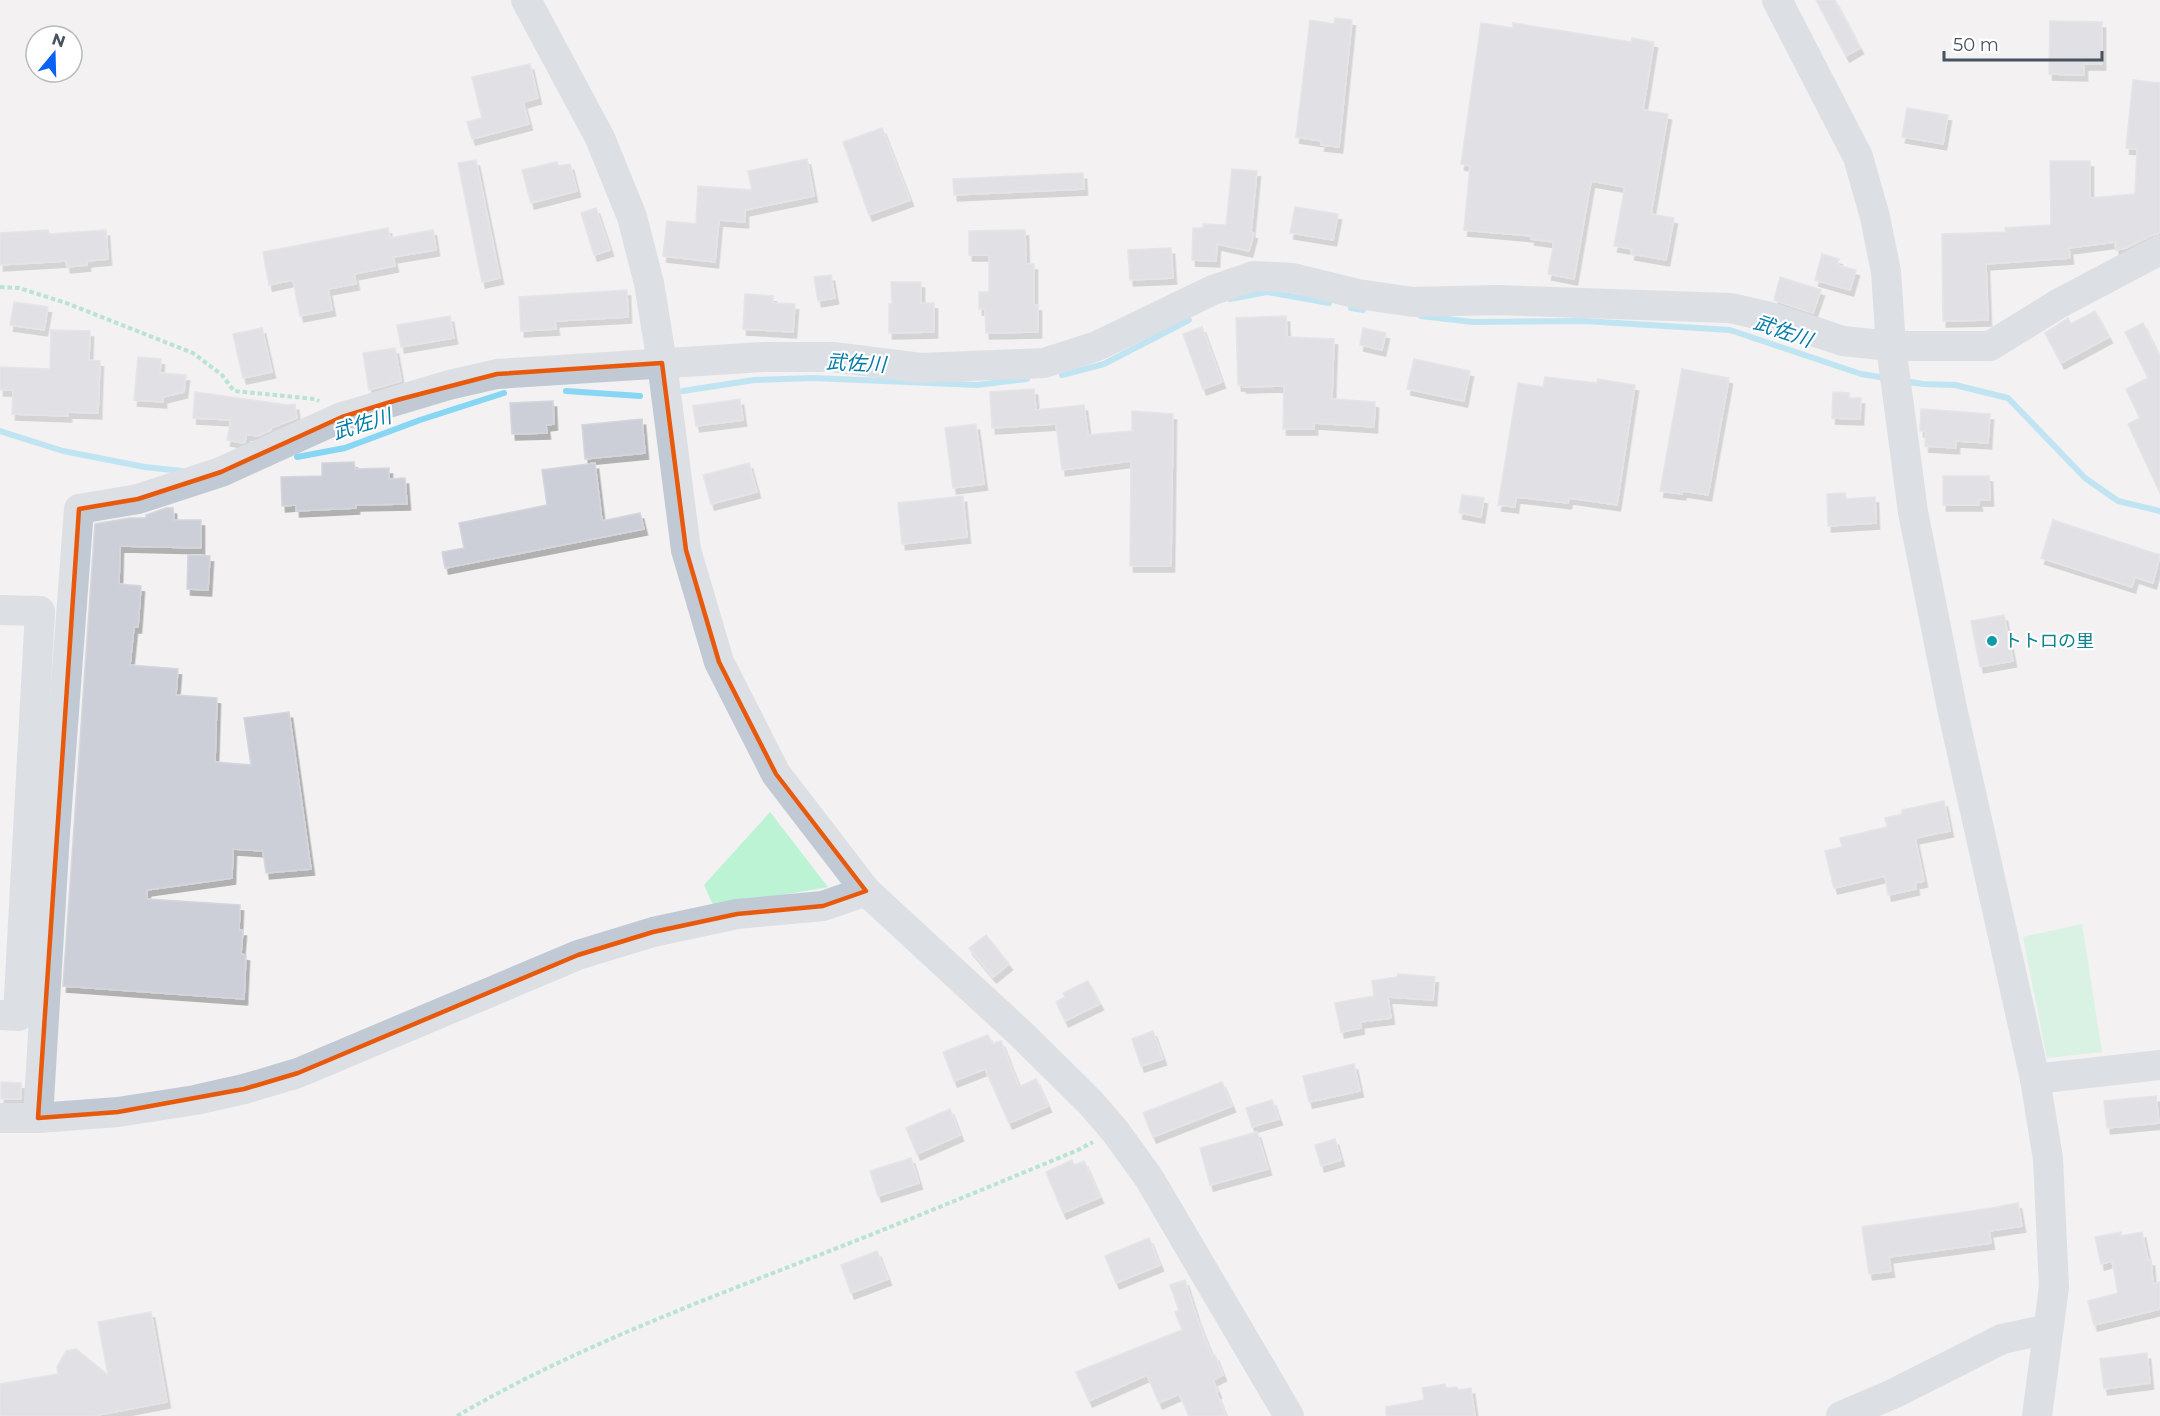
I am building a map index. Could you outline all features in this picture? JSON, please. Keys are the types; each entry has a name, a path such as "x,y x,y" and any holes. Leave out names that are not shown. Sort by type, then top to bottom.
{"street":[{"path":"526,0 600,138 632,218 649,283 662,363 686,550 719,662 776,774 866,891 1021,1034 1090,1102 1115,1131 1155,1187 1289,1416"},
{"path":"1777,0 1858,157 1875,217 1886,272 1892,353 1913,512 1952,708 2035,1079 2048,1159 2054,1287 2037,1416"},
{"path":"38,1118 55,833 79,509 138,499 221,472 342,417 438,388 497,374 763,357 833,357 921,368 1044,363 1097,346 1213,290 1254,276 1293,278 1358,294 1413,302 1497,300 1730,308 1770,317 1843,341 1892,353 1990,346 2058,304 2160,250"},
{"path":"0,610 40,611 18,1016 0,1015"},
{"path":"0,1118 38,1118 118,1112 195,1100 244,1089 298,1072 589,952 653,932 737,914 823,906 866,891"},
{"path":"2035,1079 2160,1065"},
{"path":"1841,1416 1893,1394 2002,1339 2048,1329"}],"path":[{"path":"0,287 19,288 66,303 193,353 222,375 234,391 315,399 342,417"},
{"path":"457,1416 495,1394 592,1347 1068,1155 1115,1131"}],"highlighted area":[{"path":"662,363 686,550 719,662 776,774 866,891 823,906 737,914 653,932 578,955 298,1073 244,1089 118,1112 38,1118 79,509 138,499 221,472 342,417 497,374"}],"green space":[{"path":"770,812 828,887 714,907 704,885"},
{"path":"2082,924 2102,1052 2047,1058 2023,937"}],"building":[{"path":"1816,0 1835,0 1860,48 1846,56"},
{"path":"1335,18 1352,20 1339,147 1321,145 1322,141 1296,137 1310,20 1334,24"},
{"path":"2050,21 2102,22 2102,64 2084,64 2084,75 2049,74"},
{"path":"1481,23 1513,28 1513,23 1631,42 1632,38 1654,42 1643,110 1668,114 1651,214 1674,218 1666,260 1631,254 1632,249 1614,246 1625,187 1591,181 1574,279 1548,274 1554,242 1531,239 1531,236 1464,230 1470,166 1461,164"},
{"path":"530,64 538,98 523,102 529,124 472,139 467,122 482,118 472,77"},
{"path":"2133,80 2160,83 2160,233 2116,250 2115,242 2069,248 2070,258 1986,264 1988,320 1943,321 1942,234 2006,232 2005,228 2051,225 2050,161 2090,161 2090,198 2135,194 2137,149 2126,148"},
{"path":"1907,108 1948,115 1943,144 1902,137"},
{"path":"882,128 910,200 869,215 843,142"},
{"path":"807,159 814,196 745,210 745,222 719,220 715,262 663,256 667,221 696,224 698,186 752,190 748,171"},
{"path":"476,160 500,278 482,282 458,163"},
{"path":"557,162 558,166 570,164 577,191 531,203 522,170"},
{"path":"1232,169 1257,171 1251,232 1254,233 1249,251 1217,244 1216,261 1192,260 1193,228 1203,228 1203,224 1226,225"},
{"path":"1083,173 1084,189 954,195 953,179"},
{"path":"1295,207 1338,214 1333,240 1290,233"},
{"path":"596,208 610,250 594,255 581,213"},
{"path":"388,228 390,238 433,230 436,250 393,257 395,266 354,274 356,284 328,289 332,310 300,316 293,280 269,285 263,252"},
{"path":"48,230 49,234 106,230 108,259 87,261 87,265 67,267 66,261 0,265 0,233"},
{"path":"1025,230 1026,264 1034,264 1034,305 1038,305 1038,332 986,333 985,309 979,309 979,292 989,292 989,255 969,255 969,231"},
{"path":"1171,248 1173,278 1130,280 1128,250"},
{"path":"1822,254 1839,259 1837,265 1856,270 1850,290 1815,280"},
{"path":"831,275 835,298 818,301 814,277"},
{"path":"1780,277 1821,290 1813,313 1774,300"},
{"path":"891,282 921,282 921,303 934,303 934,332 889,333 889,304 892,304"},
{"path":"627,290 628,317 555,321 556,329 521,331 519,297"},
{"path":"745,294 773,296 773,303 795,304 793,332 743,329"},
{"path":"14,302 48,307 44,330 10,325"},
{"path":"2095,311 2109,337 2061,363 2045,333 2068,318 2071,324"},
{"path":"450,316 454,338 401,347 397,325"},
{"path":"1286,316 1287,337 1334,339 1332,399 1375,402 1374,427 1314,423 1314,429 1283,429 1284,386 1243,387 1243,385 1238,385 1236,318"},
{"path":"2143,323 2160,358 2160,493 2128,424 2140,418 2126,389 2148,378 2125,332"},
{"path":"1202,327 1222,382 1203,389 1183,334"},
{"path":"262,328 272,372 243,378 233,334"},
{"path":"1363,328 1386,333 1382,350 1360,345"},
{"path":"51,330 90,331 89,360 100,361 98,413 68,412 68,416 12,414 13,390 0,390 0,367 50,369"},
{"path":"395,348 401,381 369,390 363,353"},
{"path":"138,357 161,359 160,373 186,375 184,392 163,397 163,402 134,400"},
{"path":"1414,359 1470,371 1464,401 1407,389"},
{"path":"1682,369 1729,378 1708,495 1683,491 1682,494 1660,491"},
{"path":"1545,377 1597,383 1598,379 1635,385 1617,505 1569,498 1568,503 1516,497 1515,507 1498,505 1518,383 1543,387"},
{"path":"1034,389 1036,410 1084,405 1088,435 1132,431 1132,411 1173,414 1171,566 1130,566 1131,461 1062,470 1056,424 992,428 990,392"},
{"path":"195,392 288,405 295,404 297,418 271,428 258,436 246,434 243,443 227,440 231,420 193,418"},
{"path":"1833,392 1849,393 1849,398 1861,398 1860,419 1832,418"},
{"path":"740,399 743,420 696,426 693,406"},
{"path":"553,401 554,424 546,425 547,433 512,434 510,403"},
{"path":"1921,409 1990,414 1988,443 1956,441 1956,448 1925,446 1926,431 1920,431"},
{"path":"642,419 645,453 585,459 582,425"},
{"path":"976,424 984,484 953,488 945,428"},
{"path":"354,462 355,469 389,468 389,479 405,478 407,504 356,505 356,508 296,511 296,505 282,506 281,477 322,476 322,463"},
{"path":"595,463 602,521 640,513 644,529 445,568 442,552 464,548 459,523 547,505 542,470"},
{"path":"749,463 757,492 711,504 703,475"},
{"path":"1943,476 1989,476 1990,500 1978,500 1979,505 1943,505"},
{"path":"1845,493 1846,499 1875,497 1876,523 1828,526 1827,494"},
{"path":"1462,495 1484,498 1481,517 1459,513"},
{"path":"963,496 967,537 902,544 898,503"},
{"path":"173,508 174,520 201,520 201,548 120,546 119,584 141,586 138,627 134,627 130,665 178,669 176,695 217,698 215,762 251,765 244,718 289,712 311,869 266,873 263,851 233,849 232,878 147,890 147,899 240,905 239,930 243,930 241,954 246,955 244,999 63,986 95,524 130,518 146,518 146,515"},
{"path":"2053,520 2160,555 2153,583 2135,577 2132,587 2041,558"},
{"path":"188,555 210,556 208,590 187,589"},
{"name":"トトロの里","path":"2004,615 2013,661 1980,667 1971,621"},
{"path":"1944,801 1950,831 1915,838 1924,881 1915,883 1916,889 1888,895 1885,876 1834,888 1825,851 1842,847 1840,838 1887,827 1885,818 1902,814 1902,810"},
{"path":"986,935 1009,964 993,977 969,948"},
{"path":"1398,974 1435,977 1433,1000 1388,997 1391,1018 1360,1022 1361,1028 1341,1032 1335,1003 1374,996 1372,981 1397,977"},
{"path":"1088,981 1100,1004 1065,1021 1056,1002 1065,997 1063,993"},
{"path":"1153,1031 1163,1059 1141,1066 1132,1039"},
{"path":"988,1035 992,1044 1001,1041 1019,1087 1036,1079 1048,1106 1009,1123 985,1069 954,1081 943,1052"},
{"path":"1354,1064 1360,1091 1309,1102 1303,1076"},
{"path":"1,1082 21,1083 21,1099 1,1099"},
{"path":"1222,1082 1232,1106 1153,1137 1143,1113"},
{"path":"2156,1096 2159,1123 2107,1128 2104,1101"},
{"path":"1272,1100 1279,1119 1252,1127 1246,1108"},
{"path":"950,1109 960,1135 917,1154 906,1128"},
{"path":"1257,1132 1268,1169 1210,1185 1200,1148"},
{"path":"1335,1139 1341,1160 1321,1166 1315,1145"},
{"path":"911,1158 919,1183 878,1196 870,1171"},
{"path":"1072,1160 1074,1165 1084,1161 1100,1197 1063,1213 1046,1172"},
{"path":"2018,1203 2022,1226 1989,1231 1991,1243 1889,1257 1891,1271 1869,1274 1862,1227"},
{"path":"2121,1232 2121,1236 2142,1232 2148,1260 2151,1260 2153,1284 2160,1282 2160,1309 2094,1325 2088,1301 2118,1293 2112,1261 2101,1264 2095,1237"},
{"path":"1149,1238 1160,1265 1116,1283 1105,1256"},
{"path":"877,1251 888,1279 851,1293 841,1265"},
{"path":"1185,1280 1212,1356 1215,1355 1223,1375 1213,1380 1226,1416 1189,1416 1179,1394 1159,1403 1147,1375 1089,1401 1076,1372 1182,1330 1175,1312 1179,1310 1170,1285"},
{"path":"151,1312 167,1402 93,1416 0,1416 0,1384 58,1374 57,1367 66,1351 76,1349 108,1375 98,1322"},
{"path":"2147,1353 2150,1383 2104,1389 2100,1359"},
{"path":"1445,1384 1446,1388 1457,1387 1458,1390 1471,1388 1475,1416 1386,1416 1386,1407 1424,1400 1422,1388"}],"waterway":[{"name":"武佐川","path":"1230,299 1267,292 1329,303"},
{"name":"武佐川","path":"1351,308 1363,310"},
{"name":"武佐川","path":"1421,316 1473,322 1584,321 1730,330 1861,374 1886,378"},
{"name":"武佐川","path":"1062,375 1104,364 1189,320"},
{"name":"武佐川","path":"683,391 754,380 813,378 977,385 1027,379"},
{"name":"武佐川","path":"1904,381 1955,385 2008,398 2085,478 2118,501 2160,511"},
{"name":"武佐川","path":"566,391 640,396"},
{"name":"武佐川","path":"297,457 345,448 420,420 504,393"},
{"name":"武佐川","path":"0,431 63,451 145,467 182,471"}],"place":[{"name":"トトロの里","path":"1992,641"}]}
